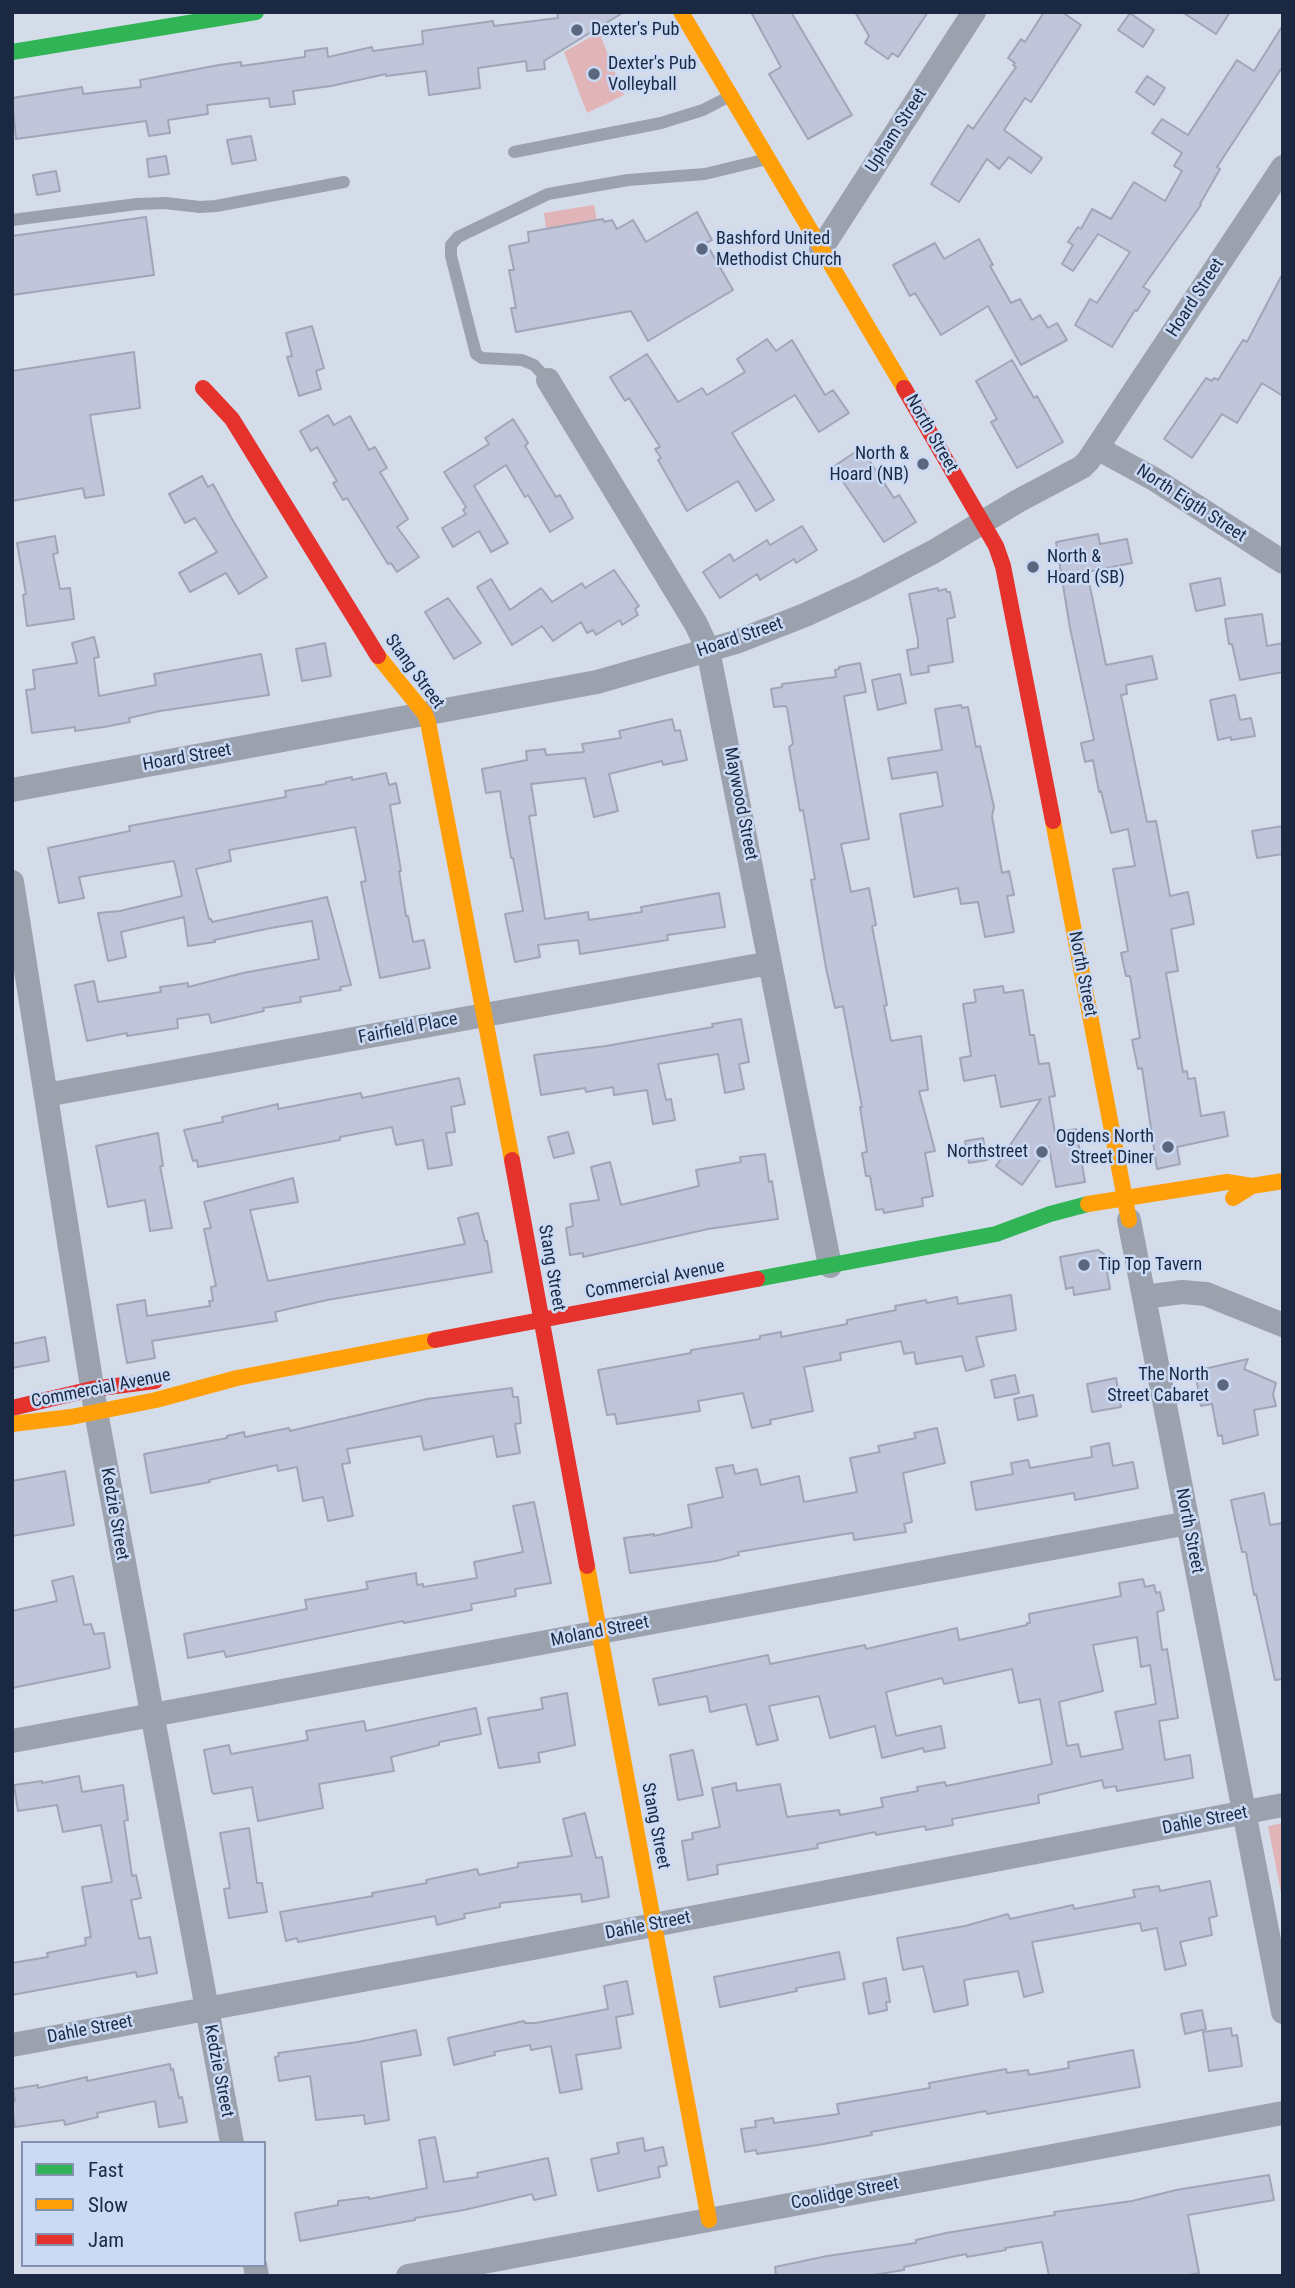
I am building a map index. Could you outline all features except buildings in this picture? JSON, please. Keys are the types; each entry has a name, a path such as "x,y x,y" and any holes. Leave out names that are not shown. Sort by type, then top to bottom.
{"street":[{"path":"12,52 256,12"},
{"name":"North Street","path":"681,12 904,387 996,546 1003,566 1126,1215 1283,2012"},
{"name":"Upham Street","path":"821,250 974,12"},
{"name":"Hoard Street","path":"12,790 597,682 708,650 805,615 864,588 1082,467 1283,167"},
{"name":"Maywood Street","path":"548,380 661,566 708,650 830,1266"},
{"name":"Stang Street","path":"203,388 232,419 382,663 425,714 485,1015 709,2220"},
{"name":"North Eigth Street","path":"1097,448 1154,479 1283,562"},
{"name":"Kedzie Street","path":"12,882 94,1401 232,2141"},
{"name":"Fairfield Place","path":"46,1095 770,963"},
{"name":"Commercial Avenue","path":"12,1408 94,1401 237,1378 541,1321 996,1234 1063,1209 1126,1215 1227,1182 1252,1186 1283,1181"},
{"name":"Commercial Avenue","path":"1221,1202 1252,1186"},
{"name":"Commercial Avenue","path":"996,1234 1045,1233"},
{"path":"1144,1297 1182,1292 1206,1294 1283,1325"},
{"name":"Commercial Avenue","path":"12,1424 34,1423 152,1381 237,1378"},
{"name":"Moland Street","path":"12,1741 1188,1523"},
{"name":"Dahle Street","path":"12,2045 1283,1805"},
{"name":"Coolidge Street","path":"408,2276 1283,2113"}],"lane":[{"path":"514,152 661,123 703,110 730,96"},
{"path":"548,380 534,365 522,360 482,358 476,354 452,256 451,245 458,237 548,194 628,180 705,174 767,159"},
{"path":"12,220 137,204 216,206 344,182"}],"shaded area":[{"name":"Dexter's Pub Volleyball","path":"599,32 624,95 587,113 564,52"},
{"path":"594,205 597,220 546,228 544,213"},
{"path":"1283,1823 1283,1903 1268,1826"}],"traffic: fast":[{"path":"12,52 256,12"},
{"path":"757,1279 996,1234 1050,1214 1088,1204"}],"traffic: slow":[{"path":"681,12 904,388"},
{"path":"378,656 425,714 428,722 512,1160"},
{"path":"1053,821 1129,1220"},
{"path":"1233,1198 1252,1186 1283,1181"},
{"path":"1088,1204 1227,1182 1252,1186"},
{"path":"12,1424 71,1417 156,1400 237,1378 435,1340"},
{"path":"587,1566 709,2220"}],"traffic: jam":[{"path":"203,388 232,419 378,656"},
{"path":"904,388 996,546 1003,566 1053,821"},
{"path":"512,1160 587,1566"},
{"path":"435,1340 757,1279"},
{"path":"12,1408 92,1389 155,1381"}],"place":[{"name":"Dexter's Pub","path":"577,30"},
{"name":"Dexter's Pub Volleyball","path":"594,74"},
{"name":"Bashford United Methodist Church","path":"702,249"},
{"name":"North & Hoard (NB)","path":"923,464"},
{"name":"North & Hoard (SB)","path":"1033,567"},
{"name":"Ogdens North Street Diner","path":"1168,1147"},
{"name":"Northstreet","path":"1042,1152"},
{"name":"Tip Top Tavern","path":"1084,1265"},
{"name":"The North Street Cabaret","path":"1223,1385"}]}
